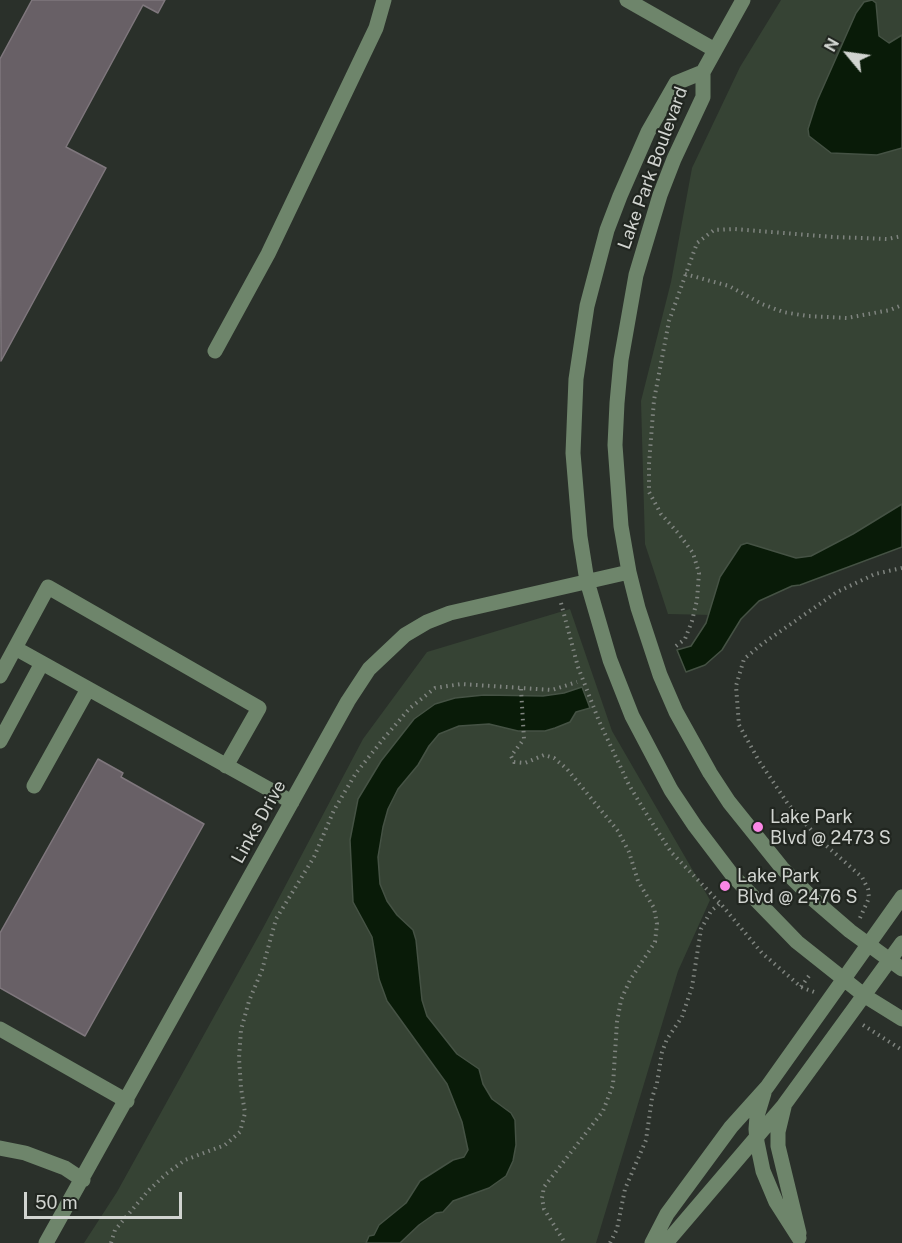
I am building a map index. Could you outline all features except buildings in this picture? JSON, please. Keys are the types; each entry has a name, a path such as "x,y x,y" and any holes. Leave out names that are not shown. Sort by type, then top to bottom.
{"street":[{"path":"215,351 268,254 376,28 384,0"},
{"path":"627,0 715,50"},
{"name":"Lake Park Boulevard","path":"743,0 703,72 703,97 674,159 647,234 634,285 621,360 615,445 621,526 629,572 660,675 676,712 710,773 742,819 782,868 814,900 896,965"},
{"name":"Lake Park Boulevard","path":"703,72 676,83 648,132 607,231 587,306 576,379 573,453 576,505 587,582 610,660 648,751 671,790 713,851 746,891 797,942 843,980 902,1019"},
{"name":"Links Drive","path":"46,1243 358,685 374,664 405,635 427,622 450,613 629,572"},
{"path":"0,676 48,587 259,708 226,766"},
{"path":"15,648 292,802"},
{"path":"0,741 42,663"},
{"path":"34,786 88,689"},
{"path":"652,1243 660,1224 744,1110 766,1087 902,897"},
{"path":"666,1243 784,1105 865,996 896,965 902,943"},
{"path":"0,1029 126,1101"},
{"path":"766,1087 757,1116 757,1138 763,1171 786,1220 800,1240"},
{"path":"784,1105 778,1132 778,1146 800,1240"},
{"path":"0,1148 25,1153 65,1168 83,1180"}],"path":[{"path":"676,646 685,639 692,621 697,600 699,573 693,553 661,514 649,492 649,464 654,400 669,321 697,243 714,230 734,229 877,238 902,236"},
{"path":"685,274 729,286 762,304 783,312 807,316 847,318 890,310 902,305"},
{"path":"863,915 870,898 862,877 814,833 788,804 759,761 739,725 736,686 744,659 796,619 837,592 875,574 902,568"},
{"path":"111,1243 115,1230 148,1191 166,1174 185,1160 225,1145 240,1132 245,1113 239,1058 241,1030 249,1001 262,970 276,919 314,857 334,810 356,773 410,708 435,688 461,684 552,690 577,682"},
{"path":"521,689 524,739 511,756 514,762 525,763 544,755 567,769 618,831 629,852 638,881 654,908 657,924 655,942 630,981 621,1000 612,1085 603,1111 544,1187 542,1198 544,1209 565,1243"},
{"path":"610,1243 617,1229 625,1190 646,1140 662,1052 681,1017 692,987 700,929 711,911 720,903"},
{"path":"801,987 810,975"},
{"path":"867,1028 902,1050"}],"shaded area":[{"path":"781,0 902,0 902,526 712,615 668,614 645,544 641,401 671,282 692,168 740,67"},
{"path":"872,0 876,3 879,36 889,43 902,35 902,148 877,155 831,153 809,136 808,129 817,101 856,13 864,2"},
{"path":"902,504 902,547 792,586 759,601 741,619 722,650 705,665 686,672 677,650 691,646 706,623 720,577 741,545 747,543 796,558 811,556"},
{"path":"570,609 612,731 710,900 678,971 596,1243 84,1243 117,1192 263,928 363,739 427,652"},
{"path":"582,687 590,708 576,712 570,722 555,728 545,731 518,731 489,724 459,726 439,734 398,789 388,809 378,857 380,884 387,901 397,915 413,930 422,1000 427,1016 457,1054 479,1069 483,1084 492,1099 511,1113 515,1120 516,1145 513,1161 506,1176 489,1188 453,1201 443,1212 436,1213 419,1225 400,1243 366,1243 369,1236 374,1235 379,1225 406,1203 420,1181 453,1160 464,1157 468,1150 462,1122 447,1084 387,1001 379,979 372,937 353,902 350,840 358,799 381,761 414,719 435,704 455,698 484,695 543,696"}],"place":[{"name":"Lake Park Blvd @ 2473 S","path":"758,827"},
{"name":"Lake Park Blvd @ 2476 S","path":"725,886"}]}
